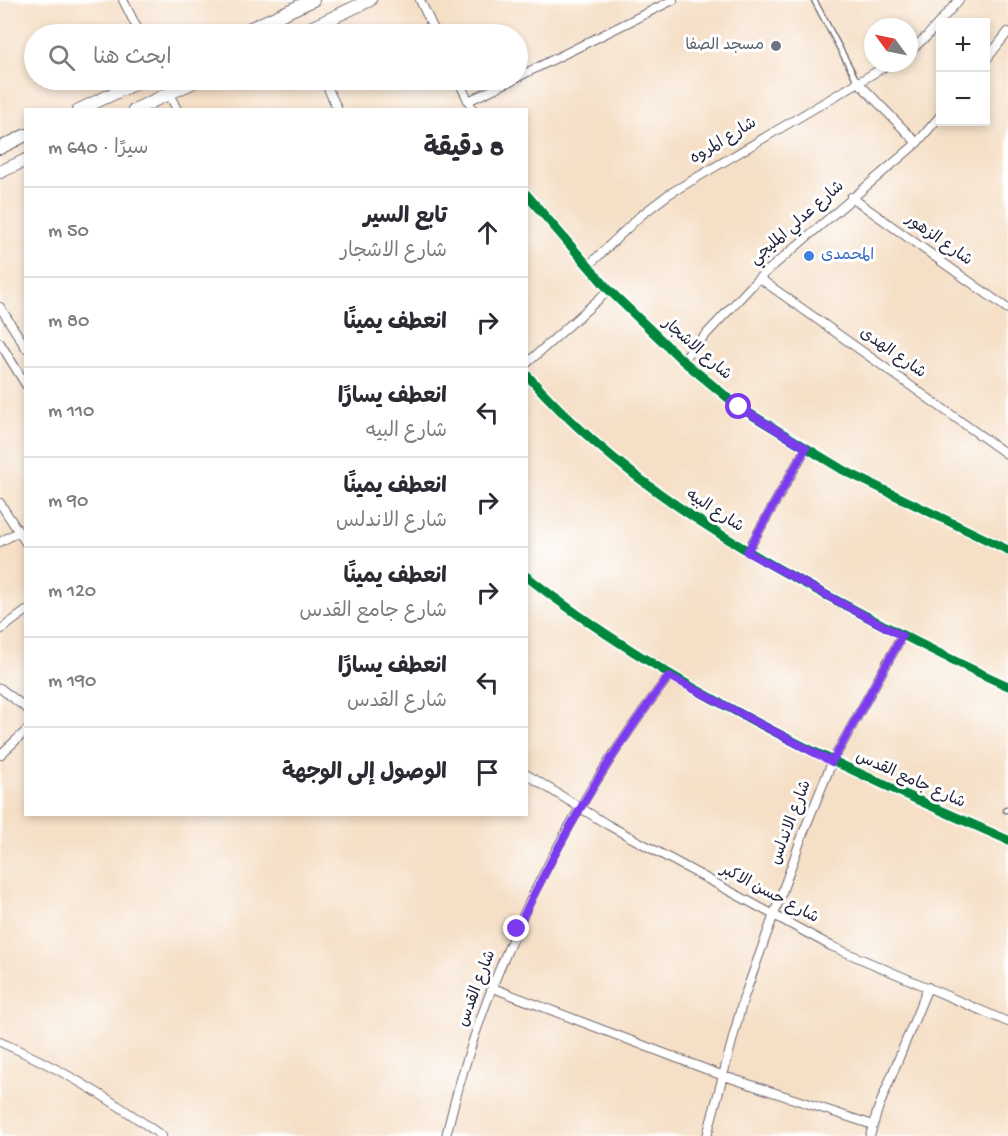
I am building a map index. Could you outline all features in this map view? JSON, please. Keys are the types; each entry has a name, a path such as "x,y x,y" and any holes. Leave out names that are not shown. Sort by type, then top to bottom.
{"main road":[{"path":"256,24 293,4 313,0"},
{"path":"321,24 370,0"},
{"path":"84,108 121,90"},
{"path":"138,108 176,90"},
{"path":"0,148 24,136"},
{"path":"0,172 24,161"}],"street":[{"path":"123,0 135,24"},
{"path":"420,0 431,24"},
{"path":"528,72 673,0"},
{"path":"918,44 959,0"},
{"path":"990,55 1008,32"},
{"name":"شارع المروه","path":"588,266 640,216 669,194 874,72"},
{"path":"857,81 916,143"},
{"path":"329,90 337,108"},
{"path":"463,90 471,105 496,90"},
{"path":"169,93 176,108"},
{"name":"شارع عدلي المليجي","path":"682,360 759,278 916,143 936,120"},
{"name":"شارع الاشجار","path":"528,196 609,290 682,360 739,407 806,448 897,498 1008,550"},
{"name":"شارع الزهور","path":"851,197 1008,309"},
{"name":"شارع الهدى","path":"759,278 1007,452"},
{"path":"528,362 609,290"},
{"path":"0,307 24,345"},
{"path":"0,343 24,382"},
{"name":"شارع البيه","path":"528,376 562,414 619,464 697,521 747,552 902,636 1008,686"},
{"path":"747,552 806,448"},
{"path":"0,503 24,540"},
{"path":"0,542 18,532"},
{"name":"شارع جامع القدس","path":"528,577 610,638 669,676 832,762 1008,840"},
{"path":"0,630 24,612"},
{"name":"شارع الاندلس","path":"707,1136 721,1075 743,1000 832,762 902,636"},
{"name":"شارع القدس","path":"446,1136 453,1108 493,988 517,929 579,807 633,723 669,676"},
{"path":"0,688 24,706"},
{"path":"0,755 24,733"},
{"name":"شارع حسن الاكبر","path":"528,775 579,807 831,945 1008,1022"},
{"path":"870,1136 928,987"},
{"path":"493,988 721,1075 873,1125"},
{"path":"0,1042 58,1069 112,1100 162,1136"}],"lane":[{"path":"814,0 857,81"}],"cycle path":[{"path":"528,196 609,290 682,360 739,407 843,470 1008,550"},
{"path":"528,376 598,445 636,476 718,533 849,607 1008,686"},
{"path":"528,577 582,617 698,691 882,784 1008,840"}],"place":[{"name":"مسجد الصفا","path":"776,46"},
{"name":"المحمدى","path":"809,256"}],"route":[{"path":"517,929 579,807 633,723 669,676 832,762 902,636 747,552 806,448 739,407"}]}
